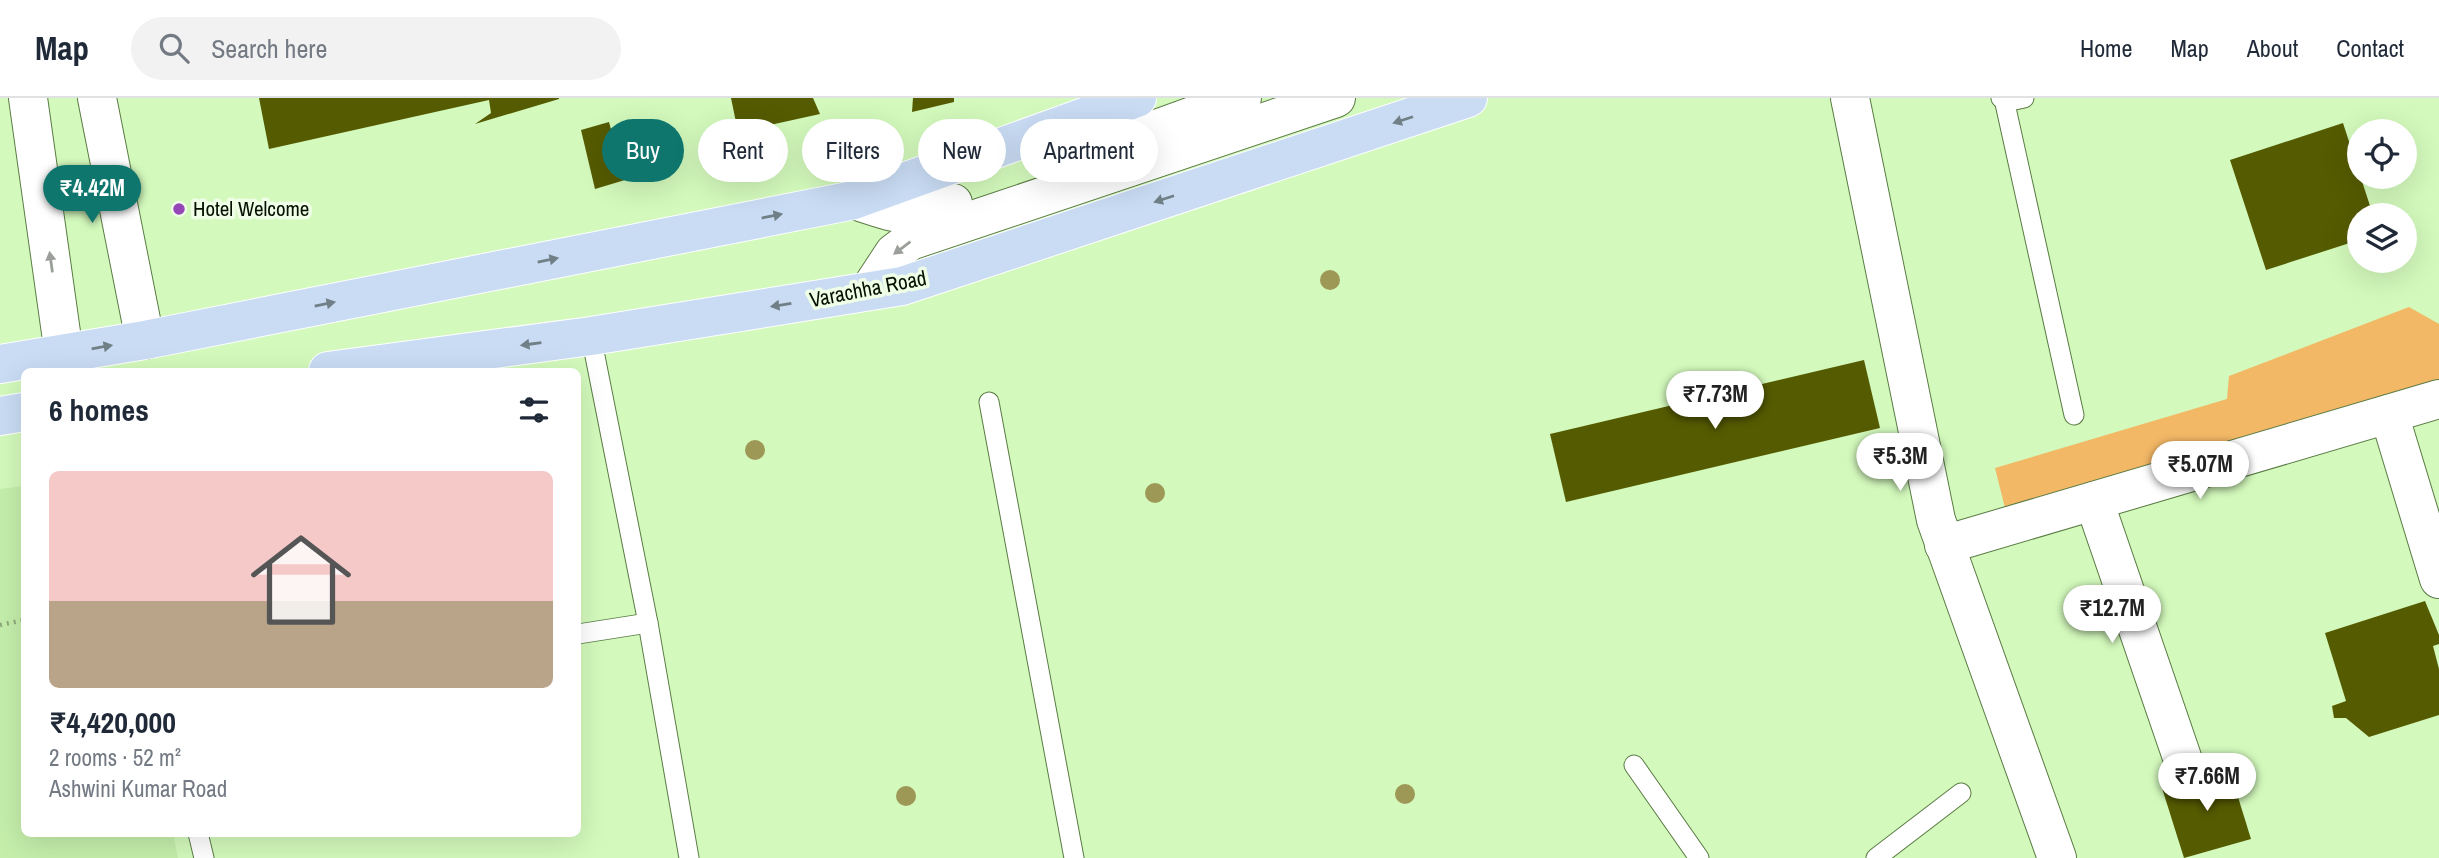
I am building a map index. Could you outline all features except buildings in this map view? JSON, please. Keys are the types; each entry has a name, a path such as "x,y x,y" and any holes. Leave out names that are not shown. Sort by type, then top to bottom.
{"main road":[{"path":"0,365 145,340 854,200 1137,98"},
{"name":"Varachha Road","path":"351,368 591,336 902,286 1468,98"}],"street":[{"path":"28,98 64,354"},
{"path":"97,98 145,340"},
{"path":"854,200 899,214 923,214 1242,98"},
{"path":"869,291 894,253 910,241 1336,98"},
{"path":"1850,98 1936,520 2057,858"},
{"path":"1944,545 2439,399"},
{"path":"2389,414 2439,579"},
{"path":"2094,501 2186,769"}],"lane":[{"path":"2024,98 2010,101 2003,99 2074,415"},
{"path":"591,336 649,623 689,858"},
{"path":"989,402 1074,858"},
{"path":"581,634 649,623"},
{"path":"1634,765 1699,858"},
{"path":"1876,858 1961,793"},
{"path":"199,837 204,858"}],"path":[{"path":"0,625 21,621"}],"shaded area":[{"path":"2409,307 2439,324 2439,383 2005,508 1995,468 2227,399 2229,376"},
{"path":"21,486 21,837 174,837 178,858 0,858 0,489"}],"place":[{"name":"Hotel Welcome","path":"179,209"}]}
